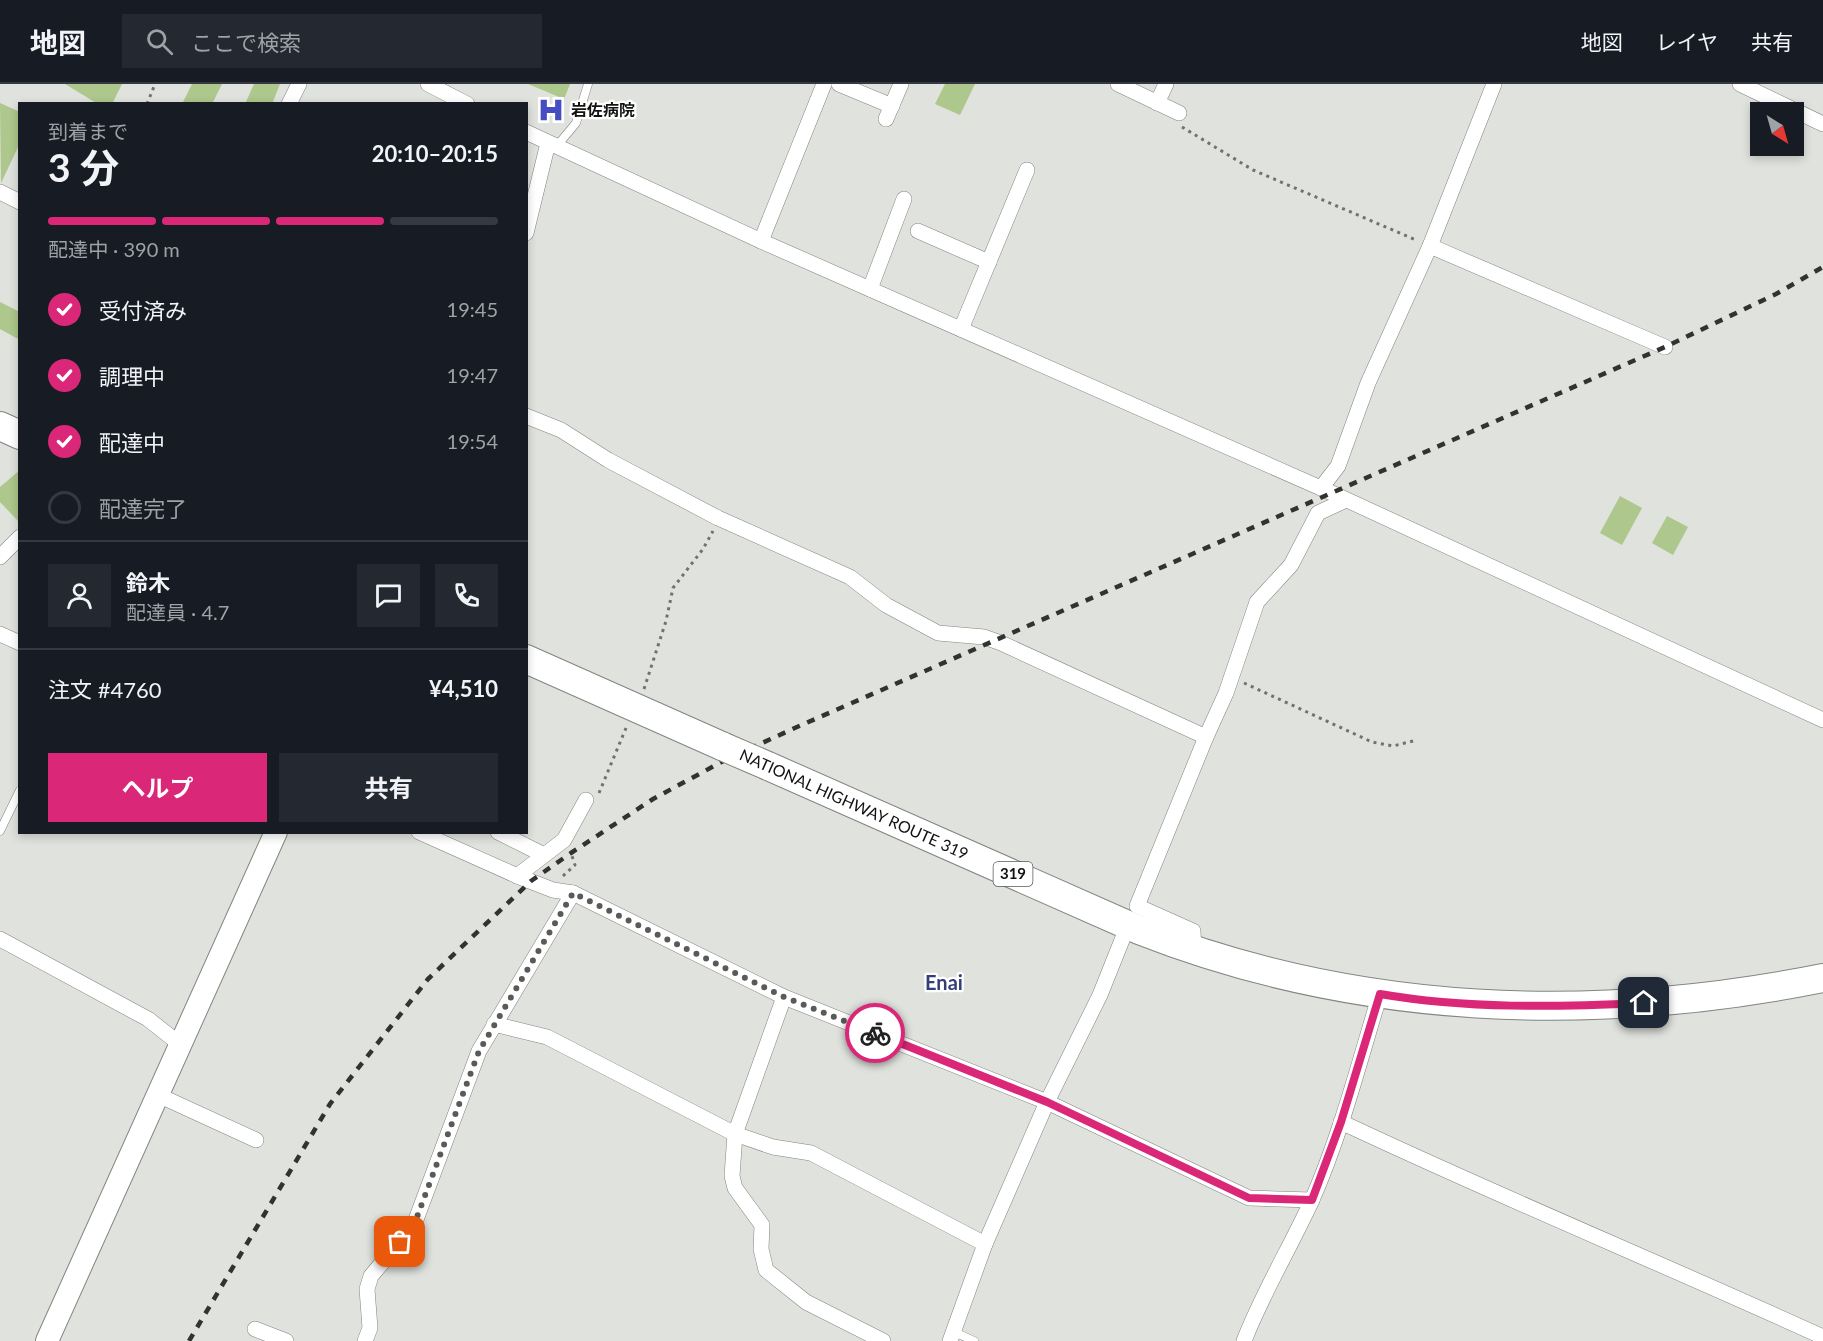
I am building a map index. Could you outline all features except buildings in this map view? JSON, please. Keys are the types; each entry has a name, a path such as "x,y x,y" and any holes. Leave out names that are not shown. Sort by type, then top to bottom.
{"highway":[{"path":"0,426 18,434"},
{"name":"NATIONAL HIGHWAY ROUTE 319","path":"528,660 1139,930 1194,951 1263,971 1380,994 1467,1005 1583,1006 1678,1001 1823,978"}],"street":[{"path":"290,102 298,84"},
{"path":"428,84 463,102"},
{"path":"761,240 824,84"},
{"path":"839,84 889,112 901,84"},
{"path":"1118,84 1157,103 1176,118"},
{"path":"1157,103 1166,84"},
{"path":"1321,488 1338,466 1368,382 1430,246 1494,84"},
{"path":"1740,84 1823,124"},
{"path":"528,133 870,289 1321,488 1823,720"},
{"path":"528,226 552,145"},
{"path":"961,329 1027,170"},
{"path":"0,192 18,201"},
{"path":"870,289 904,198"},
{"path":"918,231 989,262"},
{"path":"1430,246 1665,347"},
{"path":"528,417 561,430 608,460 718,518 850,576 886,605 938,633 984,637 1001,643 1206,737"},
{"path":"1194,951 1193,932 1137,906 1231,677 1257,603 1291,565 1318,513 1346,500"},
{"path":"0,557 18,539"},
{"path":"0,634 18,642"},
{"path":"517,876 564,840 586,800"},
{"path":"47,1341 275,834"},
{"path":"502,834 544,855"},
{"path":"436,836 517,876 553,890 573,893 784,997 1047,1102 1249,1198 1312,1200"},
{"path":"365,1341 370,1328 367,1289 371,1276 414,1225 479,1051 573,893"},
{"path":"952,1336 986,1244 1047,1102 1100,995 1124,935"},
{"path":"0,939 148,1019 181,1045"},
{"path":"1244,1341 1255,1311 1312,1200 1341,1122 1380,994"},
{"path":"784,997 735,1134 732,1176 735,1188 762,1225 761,1249 766,1270 806,1302 884,1341"},
{"path":"494,1024 547,1037 735,1134 773,1147 811,1153 986,1244"},
{"path":"158,1095 256,1140"},
{"path":"1341,1122 1545,1216 1701,1281 1823,1337"},
{"path":"255,1329 286,1341"}],"lane":[{"path":"552,145 576,123 588,84"},
{"path":"0,831 18,793"},
{"path":"952,1336 975,1341"}],"path":[{"path":"148,102 155,84"},
{"path":"1176,118 1253,170 1430,246"},
{"path":"643,691 655,660 673,588 710,538 718,518"},
{"path":"1231,677 1372,742 1393,746 1417,740"}],"railway":[{"path":"189,1341 330,1104 428,979 531,881 653,799 727,759 797,727 1665,347 1776,294 1823,267"}],"way so far":[{"path":"400,1242 414,1225 479,1051 573,893 672,944 784,997 875,1033"}],"place":[{"name":"岩佐病院","path":"551,110"}],"district":[{"name":"Enai","path":"944,983"}],"route":[{"path":"875,1033 1047,1102 1249,1198 1312,1200 1341,1122 1380,994 1413,1000 1467,1005 1583,1006 1644,1003"}]}
